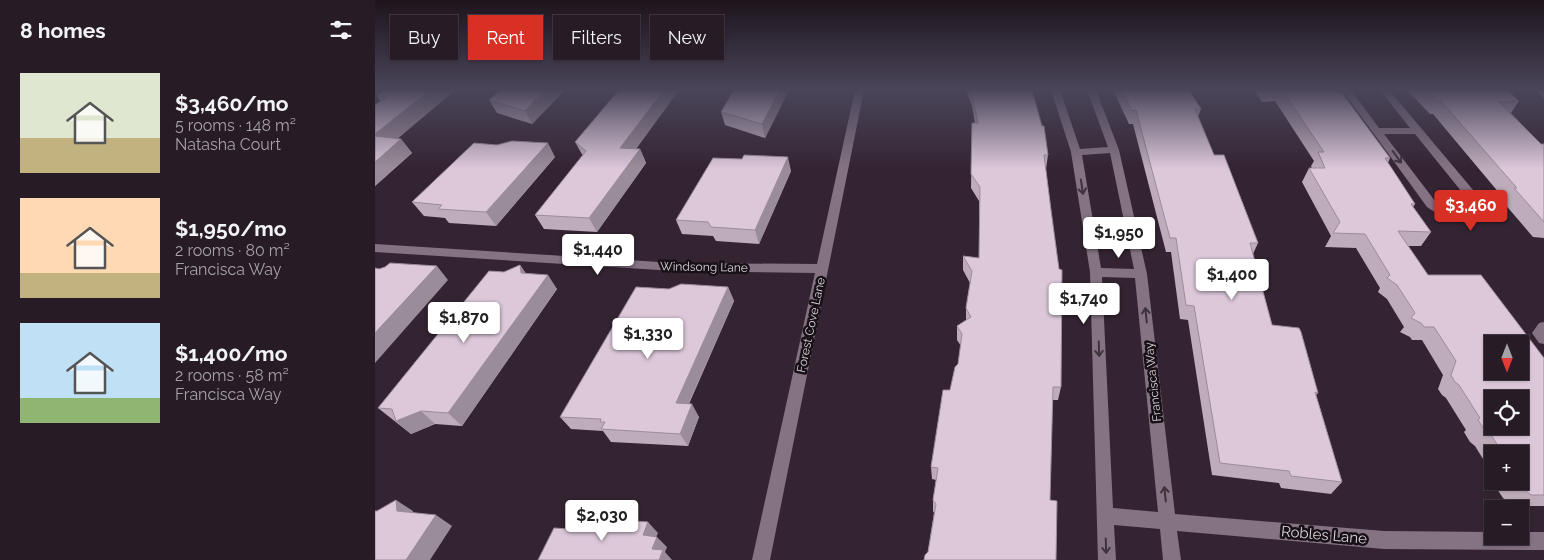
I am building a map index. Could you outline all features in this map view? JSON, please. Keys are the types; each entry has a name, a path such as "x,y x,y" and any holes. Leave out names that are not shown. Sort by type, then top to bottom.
{"street":[{"name":"Forest Cove Lane","path":"761,560 855,116"},
{"path":"1064,116 1076,152 1096,272 1107,560"},
{"name":"Francisca Way","path":"1101,116 1115,150 1141,274 1172,560"},
{"path":"1366,116 1431,204 1453,218 1466,220 1478,217 1480,209 1475,200 1406,116"},
{"path":"1377,131 1419,131"},
{"path":"1076,152 1115,150"},
{"name":"Windsong Lane","path":"375,248 666,267 823,269"},
{"path":"1096,272 1141,274"},
{"path":"1544,327 1539,333 1544,339"},
{"name":"Robles Lane","path":"1105,516 1384,540 1544,540"}],"building":[{"path":"375,116 397,116 375,134"},
{"path":"597,116 644,116 620,148 640,149 589,218 535,215 586,151 575,142"},
{"path":"735,116 766,116 762,124"},
{"path":"977,116 1039,116 1042,126 1044,126 1048,155 1044,155 1059,269 1062,270 1061,387 1053,387 1050,500 1057,501 1056,560 924,560 928,552 936,504 933,500 938,468 931,467 943,390 950,390 955,367 958,364 962,334 957,326 971,317 966,308 972,271 963,256 979,258 980,187 971,174 972,123 978,123"},
{"path":"1138,116 1198,116 1214,155 1224,155 1258,243 1250,243 1272,325 1299,328 1301,332 1318,393 1315,392 1342,482 1291,476 1289,471 1220,463 1194,306 1186,305 1176,238 1170,238"},
{"path":"1300,116 1359,116 1390,158 1385,158 1415,204 1411,204 1431,232 1398,231 1428,275 1481,275 1527,335 1484,335 1484,380 1529,380 1529,338 1544,358 1544,495 1531,495 1525,490 1529,490 1529,445 1497,445 1491,435 1529,435 1529,390 1484,390 1484,429 1478,420 1480,418 1451,375 1456,361 1434,327 1424,327 1421,323 1411,318 1415,313 1397,285 1387,278 1390,275 1365,234 1333,233 1340,222 1309,168 1325,168 1318,152 1324,152"},
{"path":"1454,116 1513,116 1541,144 1544,144 1544,222 1514,188 1517,188"},
{"path":"375,136 401,139 375,162"},
{"path":"512,141 548,143 486,212 438,209 442,205 412,202 474,143 497,145"},
{"path":"744,155 788,157 755,230 711,227 708,222 676,220 713,158 742,159"},
{"path":"390,263 437,266 375,333 375,268 385,267"},
{"path":"520,265 521,273 548,275 448,413 421,411 396,421 392,409 378,408 489,271 504,272"},
{"path":"681,284 728,287 676,403 692,404 680,434 601,429 605,422 600,422 601,419 560,417 636,287 669,289"},
{"path":"396,500 397,511 436,515 406,560 375,560 375,511"},
{"path":"590,518 648,522 643,535 657,537 652,549 663,550 659,560 538,560 554,528 584,530"}]}
